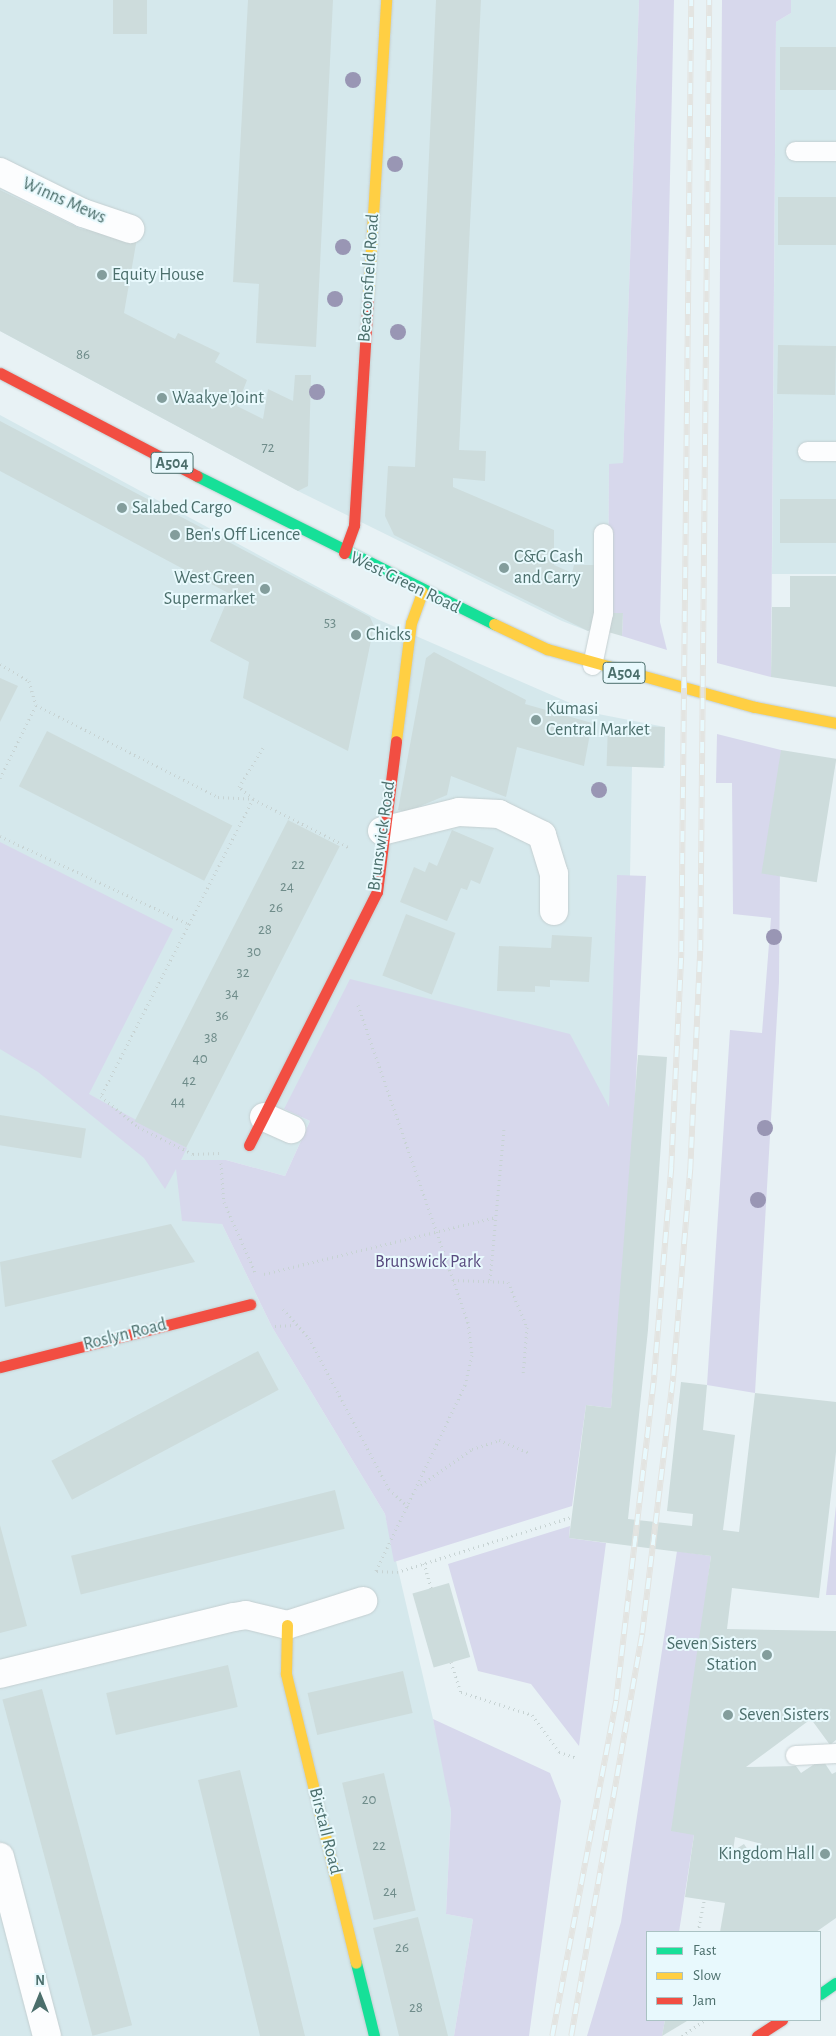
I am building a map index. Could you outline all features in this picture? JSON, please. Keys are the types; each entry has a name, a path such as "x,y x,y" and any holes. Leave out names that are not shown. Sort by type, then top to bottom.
{"main road":[{"name":"Beaconsfield Road","path":"344,553 354,525 386,0"},
{"name":"West Green Road","path":"0,373 344,553 422,592 546,649 592,665 836,724"},
{"name":"Brunswick Road","path":"249,1145 376,892 382,831 410,623 422,592"},
{"name":"Roslyn Road","path":"0,1367 250,1304"},
{"name":"Birstall Road","path":"287,1625 286,1674 374,2036"},
{"path":"821,1993 836,1983"},
{"path":"758,2036 780,2021"}],"street":[{"name":"Winns Mews","path":"0,172 83,213 130,229"},
{"path":"382,831 459,812 499,814 542,835 554,874 554,911"},
{"path":"264,1116 290,1128"},
{"path":"0,1674 234,1617 287,1625 363,1601"},
{"path":"0,1857 47,2036"}],"lane":[{"path":"796,151 836,151"},
{"path":"807,451 836,451"},
{"path":"592,665 603,613 603,533"},
{"path":"795,1755 836,1753"}],"path":[{"path":"0,664 29,681 36,705 0,778"},
{"path":"36,705 218,797 253,799"},
{"path":"263,748 239,787 253,799 380,863"},
{"path":"222,1152 193,1154 138,1127 101,1096 253,799"},
{"path":"0,836 189,924"},
{"path":"333,978 353,991 468,1322 472,1355 465,1385 420,1485 376,1571 397,1572 571,1517"},
{"path":"490,1280 504,1130"},
{"path":"221,1158 224,1202 257,1276 263,1282"},
{"path":"252,1277 496,1217"},
{"path":"453,1280 508,1282 528,1327 523,1375"},
{"path":"279,1303 295,1325 309,1338 389,1488 408,1507"},
{"path":"272,1327 295,1325"},
{"path":"420,1485 472,1449 500,1440 529,1452"},
{"path":"424,1564 431,1588"},
{"path":"451,1662 461,1692 532,1715 558,1752 577,1758"},
{"path":"698,1931 704,1900"},
{"path":"682,2036 704,2021"}],"shaded area":[{"path":"0,0 639,0 623,464 609,464 608,632 598,626 588,631 562,621 298,491 0,331"},
{"path":"791,0 836,0 836,574 772,574 776,22 791,13"},
{"path":"0,415 377,619 593,713 665,727 665,766 632,766 630,876 617,876 610,1108 284,1109 310,1121 285,1176 226,1160 222,1224 272,1327 385,1514 444,1766 451,1811 446,1914 473,1919 454,2036 0,2036"}],"green space":[{"path":"639,0 674,0 660,622 667,650 622,636 623,613 608,613 609,464 623,463"},
{"path":"722,0 791,0 791,13 776,22 771,677 717,663"},
{"path":"717,734 781,750 779,982 755,1393 707,1385 730,1030 762,1033 771,918 733,914 732,783 716,783"},
{"name":"Brunswick Park","path":"0,842 173,929 89,1094 187,1148 181,1160 226,1160 285,1176 310,1121 284,1109 350,979 570,1034 609,1107 617,875 646,876 630,1199 611,1408 586,1405 572,1506 394,1562 385,1514 272,1327 222,1224 182,1221 176,1169 165,1189 144,1158 38,1072 0,1049"},
{"path":"836,1506 836,1595 826,1595"},
{"path":"570,1526 569,1538 606,1543 579,1746 531,1684 478,1671 448,1564"},
{"path":"677,1551 711,1556 695,1679 694,1835 679,1931 646,1931 646,2021 665,2021 662,2036 587,2036 621,1922"},
{"path":"433,1719 550,1773 561,1801 529,2036 454,2036 473,1919 446,1914 451,1811"}],"building":[{"path":"113,0 147,0 147,34 113,34"},
{"path":"248,0 333,0 316,347 256,343 259,284 233,282"},
{"path":"436,0 481,0 459,450 486,451 485,481 453,478 453,487 554,530 554,565 572,573 574,565 600,565 598,626 588,631 394,535 385,516 388,466 415,467"},
{"path":"780,47 836,47 836,90 780,90"},
{"path":"0,190 81,229 137,238 124,313 175,339 178,333 220,353 215,362 247,380 237,406 263,419 268,389 293,401 295,375 311,375 308,486 298,491 0,331"},
{"path":"778,197 836,197 836,245 778,245"},
{"path":"778,345 836,346 835,395 777,394"},
{"path":"0,421 370,617 374,626 348,751 243,698 249,662 210,641 230,594 0,471"},
{"path":"780,499 836,499 836,543 780,543"},
{"path":"790,576 836,576 836,687 771,677 772,607 790,607"},
{"path":"608,613 623,613 622,636 608,632"},
{"path":"434,652 526,700 525,704 592,723 584,766 517,747 506,797 451,776 447,795 406,812 398,810 426,658"},
{"path":"0,678 18,686 0,722"},
{"path":"608,725 665,727 664,768 607,766"},
{"path":"47,731 232,825 204,881 19,786"},
{"path":"781,750 836,759 817,882 761,873"},
{"path":"288,820 340,846 186,1147 135,1121"},
{"path":"452,830 494,848 480,884 471,880 467,890 461,888 447,921 400,902 414,867 425,872 429,862 437,866"},
{"path":"406,914 455,933 432,995 382,976"},
{"path":"552,935 592,937 589,982 550,980 550,987 535,986 535,992 497,991 499,946 551,948"},
{"path":"638,1055 667,1057 648,1330 628,1519 692,1526 693,1514 667,1511 681,1382 707,1385 703,1430 735,1435 723,1530 739,1532 755,1393 836,1402 836,1452 819,1598 732,1588 727,1629 836,1631 836,1740 830,1745 811,1719 746,1767 796,1766 801,1773 822,1759 832,1774 836,1772 836,1918 817,1931 720,1931 725,1903 685,1897 694,1835 671,1831 711,1556 569,1538 586,1405 611,1408","holes":["735,1837 762,1844 750,1853 744,1844 733,1851"]},
{"path":"0,1115 86,1129 81,1158 0,1145"},
{"path":"171,1224 195,1262 5,1307 0,1262"},
{"path":"258,1351 279,1390 72,1500 51,1461"},
{"path":"335,1490 345,1529 81,1595 71,1556"},
{"path":"0,1525 27,1626 0,1633"},
{"path":"449,1583 470,1657 434,1667 412,1593"},
{"path":"228,1665 238,1707 116,1735 106,1693"},
{"path":"403,1671 413,1713 317,1735 308,1693"},
{"path":"42,1689 132,2025 92,2036 2,1700"},
{"path":"240,1770 305,2036 260,2036 198,1780"},
{"path":"384,1773 416,1910 374,1920 342,1783"},
{"path":"418,1917 448,2036 399,2036 373,1928"},
{"path":"665,2021 687,2021 662,2036"}],"railway":[{"path":"552,2036 616,1700 654,1375 671,1167 681,952 691,0"},
{"path":"571,2036 642,1633 673,1376 690,1170 700,951 709,0"}],"traffic: fast":[{"path":"197,476 494,624"},
{"path":"356,1963 374,2036"},
{"path":"821,1993 836,1983"}],"traffic: slow":[{"path":"368,297 386,0"},
{"path":"396,741 411,623 422,592"},
{"path":"494,624 547,649 755,707 836,723"},
{"path":"287,1625 286,1674 356,1963"}],"traffic: jam":[{"path":"344,553 354,525 368,297"},
{"path":"0,373 197,476"},
{"path":"249,1145 377,892 396,741"},
{"path":"0,1367 250,1304"},
{"path":"757,2036 780,2021"}],"place":[{"name":"Equity House","path":"102,275"},
{"name":"Waakye Joint","path":"162,398"},
{"name":"Salabed Cargo","path":"122,508"},
{"name":"Ben's Off Licence","path":"175,535"},
{"name":"C&G Cash and Carry","path":"504,568"},
{"name":"West Green Supermarket","path":"265,589"},
{"name":"Chicks","path":"356,635"},
{"name":"Kumasi Central Market","path":"536,720"},
{"name":"Seven Sisters Station","path":"767,1655"},
{"name":"Seven Sisters","path":"728,1715"},
{"name":"Kingdom Hall","path":"825,1854"}]}
